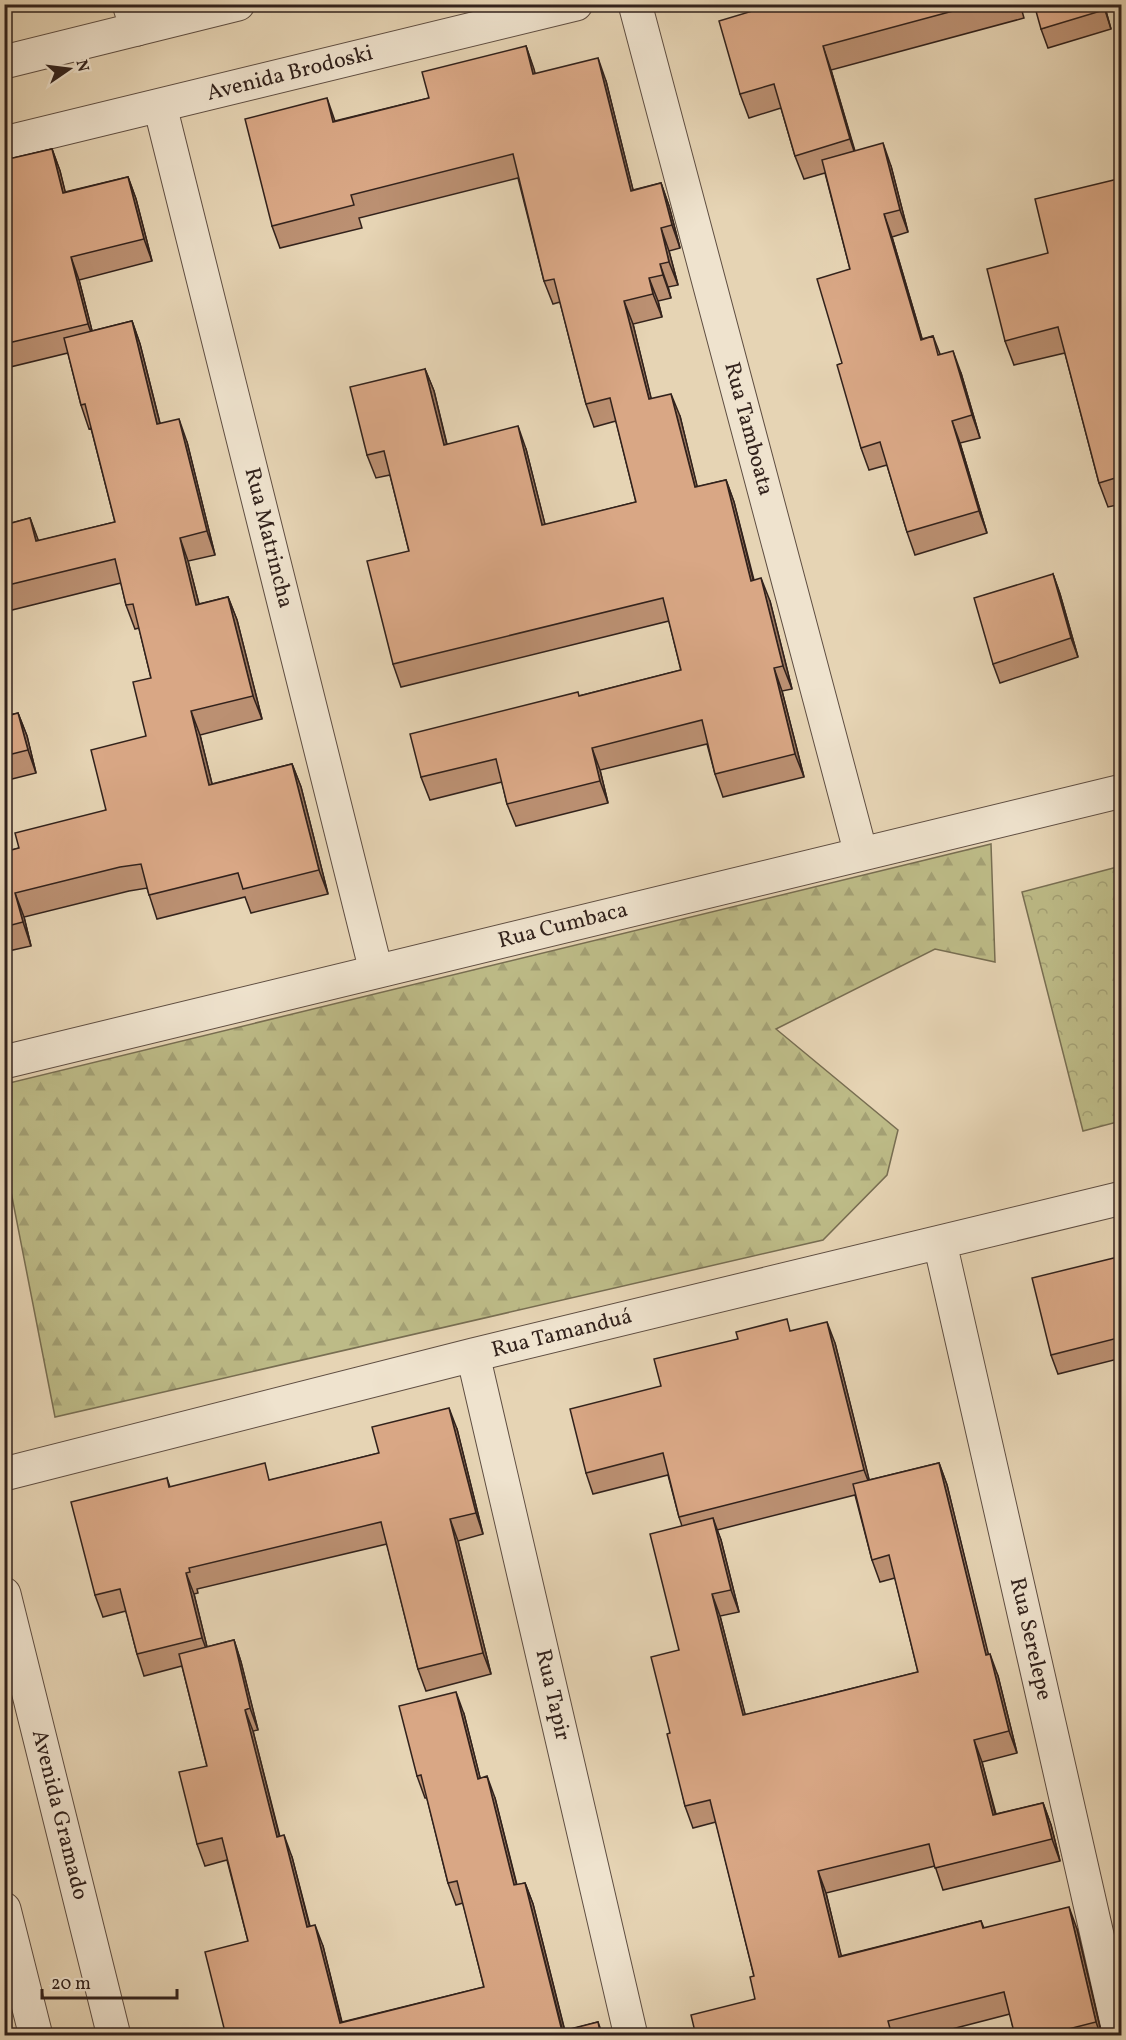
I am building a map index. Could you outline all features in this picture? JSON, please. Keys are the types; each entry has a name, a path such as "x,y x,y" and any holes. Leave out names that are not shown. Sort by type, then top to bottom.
{"street":[{"path":"4,62 133,17 238,4"},
{"name":"Avenida Brodoski","path":"4,143 576,4"},
{"name":"Rua Tamboata","path":"635,4 861,854"},
{"name":"Rua Matrincha","path":"160,106 376,971"},
{"name":"Rua Cumbaca","path":"4,1062 1122,791"},
{"name":"Rua Tamanduá","path":"4,1474 473,1355 1122,1198"},
{"name":"Rua Serelepe","path":"940,1243 1120,2036"},
{"name":"Rua Tapir","path":"473,1355 631,2036"},
{"name":"Avenida Gramado","path":"4,1593 114,2036"},
{"path":"4,1909 36,2036"}],"green space":[{"path":"991,844 995,962 935,949 776,1029 898,1130 887,1175 823,1240 55,1417 5,1161 5,1084"},
{"path":"1121,866 1121,1121 1083,1131 1022,892"}],"building":[{"path":"776,4 979,4 823,46 850,139 795,156 774,84 740,94 719,21"},
{"path":"1034,4 1103,4 1104,10 1041,29"},
{"path":"526,46 533,74 598,58 631,191 661,183 672,225 661,228 669,262 660,264 663,275 649,278 653,294 624,301 649,399 671,394 695,487 726,480 751,581 761,578 783,666 774,668 795,754 715,774 702,720 592,748 600,781 507,804 496,759 421,777 410,734 578,692 579,696 681,670 663,598 393,664 367,561 409,551 384,451 367,455 350,387 425,369 444,445 518,426 542,525 636,502 610,398 586,404 554,279 544,281 513,154 351,195 354,205 272,226 245,119 327,98 333,122 429,98 422,72"},
{"path":"883,143 900,210 884,214 921,340 933,336 938,355 953,351 972,415 952,421 979,511 907,532 880,442 861,448 837,365 842,363 817,279 850,269 822,160"},
{"path":"52,149 63,193 128,177 144,239 71,257 88,324 4,344 4,160"},
{"path":"1122,178 1122,476 1099,483 1058,327 1005,341 987,269 1048,253 1035,199"},
{"path":"132,321 157,424 179,419 207,531 180,538 196,605 228,597 253,696 191,711 209,785 292,764 319,870 243,889 238,873 149,895 141,864 120,867 15,893 23,922 4,927 4,852 19,848 15,833 106,810 91,750 146,736 133,682 151,678 133,604 126,605 115,559 4,586 4,525 30,518 36,541 115,522 85,404 81,405 64,338"},
{"path":"1053,574 1071,638 993,664 974,598"},
{"path":"4,707 7,716 18,713 28,750 4,756"},
{"path":"1122,1256 1122,1337 1051,1355 1032,1278"},
{"path":"787,1319 790,1331 827,1322 864,1470 679,1517 663,1453 586,1473 570,1409 661,1386 654,1359 738,1339 736,1332"},
{"path":"449,1408 476,1513 450,1519 483,1653 418,1669 381,1522 189,1568 190,1572 186,1573 202,1638 137,1654 120,1589 95,1595 71,1502 167,1478 169,1487 265,1463 269,1480 379,1453 372,1427"},
{"path":"939,1463 986,1655 990,1654 1009,1731 974,1740 993,1815 1043,1803 1052,1839 935,1868 929,1844 818,1871 839,1957 981,1921 983,1928 1069,1907 1096,2022 1041,2036 1015,2036 1004,1992 888,2021 892,2036 696,2036 691,2015 755,1999 750,1977 754,1976 710,1800 685,1806 667,1734 670,1733 651,1657 679,1650 650,1534 713,1518 731,1590 712,1594 743,1715 826,1695 918,1672 889,1555 872,1560 853,1484"},
{"path":"1122,1576 1122,1592 1118,1577"},
{"path":"234,1640 250,1708 245,1710 277,1837 284,1835 307,1927 315,1925 340,2023 484,1987 457,1881 448,1883 421,1775 417,1776 399,1706 456,1692 478,1779 487,1776 514,1885 525,1883 562,2031 598,2022 601,2036 226,2036 205,1952 248,1941 222,1838 197,1844 179,1772 207,1766 179,1654"}]}
